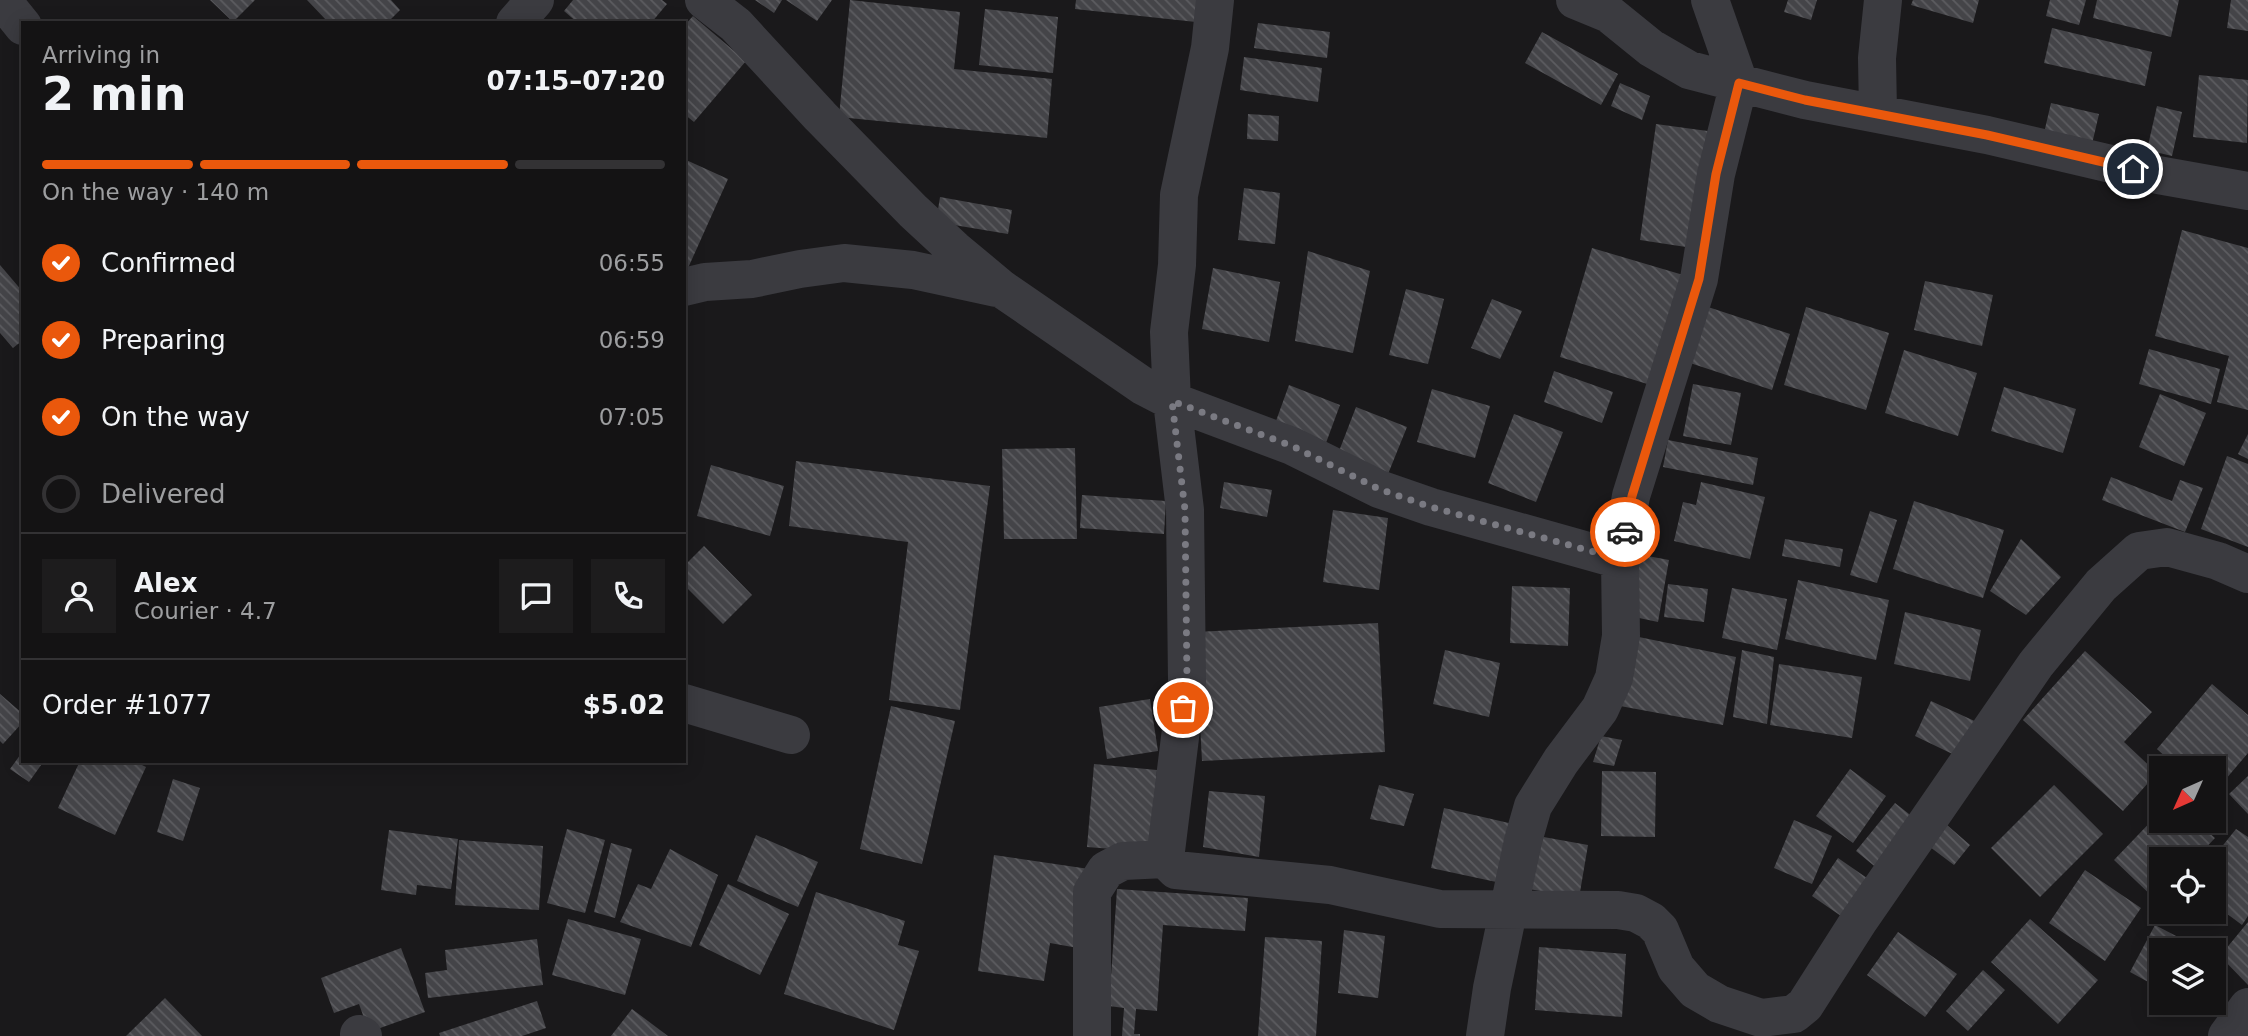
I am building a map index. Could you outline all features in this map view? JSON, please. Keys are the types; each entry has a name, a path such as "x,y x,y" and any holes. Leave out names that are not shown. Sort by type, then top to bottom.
{"street":[{"path":"2,0 21,24"},
{"path":"517,21 535,0"},
{"path":"704,0 736,25 820,116 954,249 1002,289 1143,386 1172,401 1292,446 1379,489 1431,507 1620,559"},
{"path":"1165,859 1187,681 1185,510 1172,401 1169,332 1177,265 1179,195 1210,48 1215,0"},
{"path":"1575,0 1609,14 1651,48 1689,70 1805,100 1987,135 2158,175 2248,191"},
{"path":"1485,1036 1492,988 1533,806 1561,761 1600,709 1614,678 1621,636 1620,559 1632,496 1699,279 1716,174 1739,83 1710,0"},
{"path":"1878,113 1877,58 1883,0"},
{"path":"686,287 705,282 752,279 844,263 913,270 1002,289"},
{"path":"1092,1036 1092,892 1106,870 1123,861 1165,859 1176,870 1330,885 1440,909 1618,910 1636,913 1651,921 1660,930 1676,968 1695,990 1718,1004 1761,1018 1794,1014 1805,1005 1858,922 2036,664 2101,585 2139,551 2167,547 2218,561 2248,574"},
{"path":"686,704 791,735"},
{"path":"2227,1036 2248,1007"}],"building":[{"path":"210,0 255,0 234,21"},
{"path":"307,0 391,0 400,10 389,21 327,21"},
{"path":"573,0 662,0 667,4 653,21 576,21 564,11"},
{"path":"755,0 782,0 774,13"},
{"path":"786,0 832,0 817,21"},
{"path":"850,0 960,12 954,69 1052,79 1047,138 839,117"},
{"path":"1076,0 1198,0 1196,22 1075,9"},
{"path":"1788,0 1817,0 1811,20 1784,12"},
{"path":"1913,0 1979,0 1973,23 1911,5"},
{"path":"2050,0 2086,0 2079,25 2046,16"},
{"path":"2097,0 2179,0 2171,37 2093,18"},
{"path":"2231,0 2248,0 2248,31 2227,28"},
{"path":"985,9 1058,17 1053,73 979,65"},
{"path":"693,16 746,61 694,122 686,116 686,24"},
{"path":"1258,23 1330,32 1327,58 1254,48"},
{"path":"2052,28 2152,52 2145,86 2044,63"},
{"path":"1542,32 1618,74 1601,105 1525,63"},
{"path":"1244,57 1322,68 1318,102 1240,90"},
{"path":"2199,75 2248,80 2247,143 2193,137"},
{"path":"1620,83 1650,96 1642,120 1611,106"},
{"path":"2051,103 2099,114 2092,144 2044,133"},
{"path":"2157,106 2182,112 2172,156 2147,150"},
{"path":"1248,114 1279,116 1278,141 1247,139"},
{"path":"1656,124 1715,132 1699,249 1640,240"},
{"path":"686,160 728,179 686,273"},
{"path":"1244,188 1280,193 1275,244 1238,240"},
{"path":"940,197 1012,210 1008,234 936,222"},
{"path":"2182,230 2248,248 2248,410 2217,402 2229,356 2155,336"},
{"path":"1592,248 1690,277 1657,387 1560,357"},
{"path":"1308,251 1370,271 1353,353 1295,341"},
{"path":"0,265 21,290 21,342 13,348 0,333"},
{"path":"1213,268 1280,282 1269,342 1202,329"},
{"path":"1925,281 1993,295 1982,346 1914,330"},
{"path":"1406,289 1444,299 1428,364 1389,355"},
{"path":"1492,299 1522,311 1500,359 1471,348"},
{"path":"1702,305 1790,334 1772,390 1684,361"},
{"path":"1806,307 1889,333 1866,410 1784,385"},
{"path":"2149,349 2220,369 2211,404 2139,384"},
{"path":"1904,350 1977,373 1958,436 1885,413"},
{"path":"1554,371 1613,392 1602,423 1544,402"},
{"path":"1693,384 1741,393 1731,445 1683,436"},
{"path":"1289,385 1340,405 1323,451 1272,432"},
{"path":"2004,387 2076,409 2063,453 1991,431"},
{"path":"1432,389 1490,406 1475,458 1417,442"},
{"path":"2160,394 2206,413 2184,466 2139,447"},
{"path":"1356,407 1407,427 1386,479 1336,459"},
{"path":"1514,414 1563,432 1536,502 1488,483"},
{"path":"2248,434 2248,459 2238,454"},
{"path":"1668,440 1758,458 1753,485 1663,467"},
{"path":"1075,448 1077,539 1004,539 1002,449"},
{"path":"2227,456 2248,464 2248,547 2201,529"},
{"path":"796,461 990,486 960,710 889,700 908,542 789,526"},
{"path":"711,465 784,486 770,536 697,516"},
{"path":"2111,477 2172,501 2180,480 2203,488 2185,532 2102,500"},
{"path":"1224,482 1272,490 1267,517 1220,508"},
{"path":"1701,482 1765,497 1750,559 1674,541 1683,502 1696,505"},
{"path":"1082,495 1166,501 1164,534 1080,528"},
{"path":"1914,501 2004,530 1983,598 1893,569"},
{"path":"1333,510 1388,518 1379,590 1323,582"},
{"path":"1870,511 1897,520 1877,583 1850,575"},
{"path":"1785,539 1843,549 1840,567 1782,556"},
{"path":"2021,539 2061,577 2026,615 1990,591"},
{"path":"704,546 752,595 723,624 686,587 686,564"},
{"path":"1637,554 1669,560 1658,622 1625,615"},
{"path":"1798,580 1889,600 1876,660 1785,639"},
{"path":"1668,584 1708,589 1704,622 1664,617"},
{"path":"1512,586 1570,588 1568,646 1510,643"},
{"path":"1732,588 1787,599 1777,650 1722,638"},
{"path":"1905,612 1981,630 1970,681 1894,664"},
{"path":"1378,623 1385,752 1202,761 1195,632"},
{"path":"1634,636 1736,657 1723,725 1620,706"},
{"path":"1445,650 1500,663 1489,717 1433,704"},
{"path":"1742,650 1774,657 1767,724 1733,717"},
{"path":"2085,651 2152,712 2124,742 2149,765 2149,782 2123,811 2023,720"},
{"path":"1779,664 1862,677 1852,738 1770,725"},
{"path":"2212,684 2248,715 2248,753 2226,779 2226,756 2165,756 2157,749"},
{"path":"0,694 21,712 21,724 3,744 0,741"},
{"path":"1150,699 1158,751 1107,759 1099,707"},
{"path":"1931,701 1981,724 1965,760 1915,736"},
{"path":"891,706 955,721 922,864 860,849"},
{"path":"1601,736 1622,740 1614,766 1593,762"},
{"path":"21,754 21,763 43,763 29,782 10,769"},
{"path":"79,763 138,763 146,767 115,835 58,808"},
{"path":"1094,764 1157,770 1150,852 1087,847"},
{"path":"1850,769 1886,796 1853,843 1816,816"},
{"path":"1602,771 1656,772 1655,837 1601,836"},
{"path":"2248,776 2248,814 2229,794"},
{"path":"173,779 200,788 183,841 157,832"},
{"path":"1379,785 1414,794 1404,826 1370,819"},
{"path":"2054,785 2103,834 2040,897 1991,848"},
{"path":"1209,791 1265,796 1259,857 1203,847"},
{"path":"1895,803 1923,825 1884,874 1856,851"},
{"path":"1444,808 1513,824 1501,883 1431,868"},
{"path":"1794,820 1832,836 1812,884 1774,868"},
{"path":"2149,824 2149,833 2209,833 2215,838 2206,847 2149,847 2149,893 2114,860"},
{"path":"1947,825 1970,845 1954,865 1930,847"},
{"path":"567,829 605,840 585,913 547,903"},
{"path":"2236,829 2248,837 2248,916 2242,925 2226,913 2226,847 2222,847"},
{"path":"389,830 458,839 451,889 417,885 416,895 381,890"},
{"path":"756,835 818,862 798,907 737,881"},
{"path":"1538,836 1588,845 1579,898 1529,889"},
{"path":"459,840 543,846 539,910 455,905"},
{"path":"611,843 632,849 615,918 594,912"},
{"path":"670,849 718,875 691,947 620,922 638,884 651,889"},
{"path":"994,855 1089,869 1078,948 1050,943 1044,981 978,971"},
{"path":"1838,858 1867,878 1841,916 1812,896"},
{"path":"2085,870 2141,908 2105,961 2049,923"},
{"path":"728,884 789,914 760,975 699,945"},
{"path":"1117,889 1248,898 1245,931 1163,925 1157,1011 1136,1009 1134,1034 1140,1036 1122,1036 1124,1008 1109,1006"},
{"path":"816,892 905,921 898,945 919,951 894,1030 784,994"},
{"path":"568,919 641,939 625,995 552,975"},
{"path":"2030,919 2098,980 2058,1024 1991,962"},
{"path":"2248,922 2248,985 2226,962 2226,949"},
{"path":"2155,925 2180,938 2149,938 2149,982 2130,972"},
{"path":"1344,930 1385,936 1378,998 1338,993"},
{"path":"1898,932 1957,974 1925,1017 1867,975"},
{"path":"1265,937 1322,941 1316,1036 1258,1036"},
{"path":"537,939 543,985 428,998 425,973 447,970 445,950"},
{"path":"1539,947 1626,954 1622,1017 1535,1010"},
{"path":"401,948 425,1012 369,1032 359,1004 334,1013 321,978"},
{"path":"1983,970 2005,990 1968,1031 1946,1011"},
{"path":"165,998 202,1036 126,1036"},
{"path":"537,1001 546,1028 522,1036 440,1036 439,1033"},
{"path":"632,1009 668,1036 611,1036"}],"way so far":[{"path":"1183,708 1187,681 1185,510 1172,401 1292,446 1379,489 1431,507 1620,559 1625,532"}],"route":[{"path":"1625,532 1632,496 1699,279 1716,174 1739,83 1805,100 1987,135 2133,169"}]}
